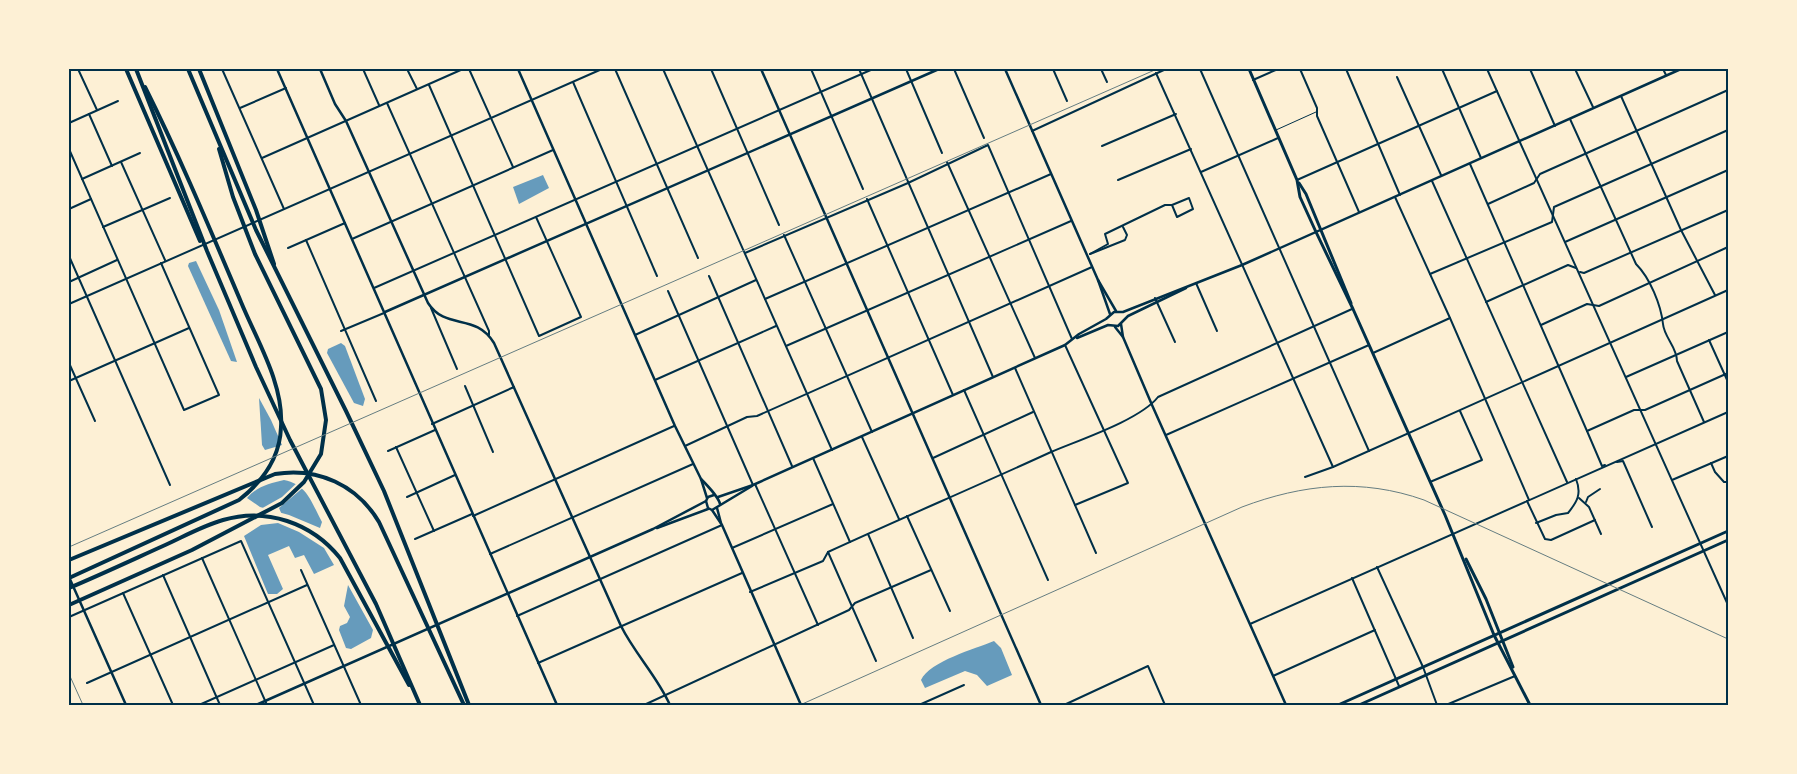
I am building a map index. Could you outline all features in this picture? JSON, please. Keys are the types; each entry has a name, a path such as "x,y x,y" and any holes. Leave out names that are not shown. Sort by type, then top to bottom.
{"highway":[{"path":"126,69 290,440 389,633 420,705"},
{"path":"136,69 199,235"},
{"path":"69,577 228,506 248,492 264,476 273,460 282,429 281,404 278,391 170,138 136,69"},
{"path":"188,69 249,215 357,432 384,491 469,705"},
{"path":"199,69 256,210 279,278"},
{"path":"69,605 199,546 272,508 295,492 315,467 325,436 325,403 312,369 248,239 238,214 217,139"},
{"path":"69,561 257,480 275,474 295,472 319,475 346,487 373,511 390,543 464,705"},
{"path":"69,588 223,520 253,516 279,519 301,526 322,539 346,566 396,653"}],"main road":[{"path":"1249,69 1297,180 1306,194 1322,230 1353,309"},
{"path":"1297,180 1300,196 1370,345 1453,533 1501,632 1516,675"},
{"path":"1338,705 1347,703 1422,667 1728,531"},
{"path":"1359,705 1728,540"},
{"path":"1460,548 1494,635 1530,705"}],"street":[{"path":"78,69 97,110"},
{"path":"222,69 284,209"},
{"path":"277,69 557,705"},
{"path":"320,69 335,104 346,121 370,172 457,369"},
{"path":"363,69 380,106"},
{"path":"407,69 417,90"},
{"path":"451,69 453,73"},
{"path":"262,158 463,69"},
{"path":"469,69 514,167"},
{"path":"518,69 675,426 701,479 710,509 722,524"},
{"path":"69,304 602,69"},
{"path":"615,69 698,258"},
{"path":"663,69 832,450"},
{"path":"710,69 779,225"},
{"path":"761,69 890,358 1041,705"},
{"path":"811,69 863,189"},
{"path":"859,69 993,377"},
{"path":"374,288 873,69"},
{"path":"906,69 942,153"},
{"path":"341,332 586,222 708,171 939,69"},
{"path":"954,69 984,138"},
{"path":"1005,69 1071,221 1088,255 1110,314"},
{"path":"1053,69 1067,101"},
{"path":"1101,69 1107,82"},
{"path":"1032,131 1166,69"},
{"path":"1200,69 1369,451"},
{"path":"1254,80 1278,69"},
{"path":"1300,69 1359,212"},
{"path":"1346,69 1400,195"},
{"path":"1442,69 1481,158"},
{"path":"1487,69 1700,543 1727,597 1728,605"},
{"path":"1530,69 1555,126"},
{"path":"1575,69 1593,108"},
{"path":"1663,69 1666,76"},
{"path":"1098,280 1116,311 1121,313 1242,265 1681,69"},
{"path":"1156,73 1333,467"},
{"path":"1397,77 1441,177"},
{"path":"573,82 657,276"},
{"path":"429,85 539,336 581,317 536,217"},
{"path":"240,108 286,88"},
{"path":"1488,204 1534,183 1540,174 1728,90"},
{"path":"1297,180 1497,91"},
{"path":"1621,96 1681,230 1715,296"},
{"path":"69,123 118,101"},
{"path":"388,103 455,253 489,335 621,626 631,645 666,696 670,705"},
{"path":"89,114 112,166"},
{"path":"1102,146 1176,114"},
{"path":"1570,119 1631,252 1664,318 1663,324 1677,355 1677,361 1704,422"},
{"path":"1430,274 1552,222 1554,208 1728,130"},
{"path":"1201,172 1278,138"},
{"path":"746,253 908,182 946,162 988,144 1073,340"},
{"path":"69,149 184,410 219,395 161,263"},
{"path":"352,239 554,149"},
{"path":"1118,180 1191,149"},
{"path":"82,179 140,154"},
{"path":"122,162 165,261"},
{"path":"946,162 1035,359"},
{"path":"1470,164 1602,466 1623,461 1652,528"},
{"path":"1565,242 1728,170"},
{"path":"765,299 1051,174"},
{"path":"1432,181 1567,483"},
{"path":"1395,197 1450,318 1543,537 1551,540 1595,520"},
{"path":"103,227 170,198"},
{"path":"1088,255 1108,244 1105,234 1123,227 1165,205 1172,205 1188,198 1193,209 1177,216 1172,205"},
{"path":"69,209 91,199"},
{"path":"867,199 953,396"},
{"path":"1486,302 1568,265 1573,265 1584,273 1728,210"},
{"path":"786,346 1028,238 1071,221"},
{"path":"288,248 345,223"},
{"path":"1088,255 1125,240 1127,235 1123,227"},
{"path":"784,235 872,432"},
{"path":"306,240 376,401"},
{"path":"1540,325 1587,304 1598,306 1728,247"},
{"path":"69,256 170,485"},
{"path":"69,282 118,260"},
{"path":"685,446 890,358 1092,267"},
{"path":"709,276 793,467"},
{"path":"635,335 756,280"},
{"path":"1123,319 1196,283"},
{"path":"1196,283 1217,331"},
{"path":"1304,477 1333,467 1485,400 1728,290"},
{"path":"668,291 727,427 818,625"},
{"path":"1155,298 1175,342"},
{"path":"431,308 448,319 476,325 489,335"},
{"path":"750,592 823,561 828,552 899,519 1104,430 1152,405 1158,397 1353,309"},
{"path":"1077,338 1079,334 1108,318 1110,314 1116,311"},
{"path":"1121,313 1123,319 1121,324 1123,338"},
{"path":"1108,318 1123,338 1286,705"},
{"path":"1373,353 1450,318"},
{"path":"701,479 714,495 718,497 754,484 1035,359 1077,338 1121,324"},
{"path":"655,380 777,326"},
{"path":"69,381 189,328"},
{"path":"1626,377 1728,332"},
{"path":"1709,340 1728,382"},
{"path":"1065,345 1128,483 1075,505"},
{"path":"1166,435 1370,345"},
{"path":"69,363 94,422"},
{"path":"1015,368 1096,553"},
{"path":"1587,431 1634,410 1641,410 1728,373"},
{"path":"465,386 493,452"},
{"path":"432,424 514,387"},
{"path":"964,390 1048,580"},
{"path":"1430,482 1482,460 1460,411"},
{"path":"933,458 1034,412"},
{"path":"1250,624 1728,412"},
{"path":"415,539 675,426"},
{"path":"388,451 435,430"},
{"path":"862,437 899,519"},
{"path":"396,447 434,531"},
{"path":"1672,480 1728,456"},
{"path":"813,458 850,542"},
{"path":"1711,463 1718,477 1724,482 1728,482"},
{"path":"490,554 694,464"},
{"path":"407,497 455,475"},
{"path":"1536,523 1556,514 1568,514 1579,498 1580,488 1576,479"},
{"path":"754,484 720,504 718,508 722,524 750,592 801,705"},
{"path":"1586,502 1588,497 1600,489"},
{"path":"256,705 590,558 653,529 714,495"},
{"path":"718,497 720,504"},
{"path":"1579,498 1586,502 1601,534"},
{"path":"732,548 833,504"},
{"path":"653,529 710,509 718,508"},
{"path":"907,516 950,611"},
{"path":"517,616 722,524"},
{"path":"868,534 913,638"},
{"path":"69,617 241,541 314,705"},
{"path":"828,552 876,661"},
{"path":"202,558 267,705"},
{"path":"1378,567 1426,675 1437,705"},
{"path":"301,570 361,705"},
{"path":"644,705 775,646 852,607 855,603 931,570"},
{"path":"1637,571 1640,579"},
{"path":"538,663 742,572"},
{"path":"163,575 220,705"},
{"path":"69,577 126,705"},
{"path":"1352,578 1400,687"},
{"path":"87,683 307,585"},
{"path":"123,593 173,705"},
{"path":"1566,603 1569,611"},
{"path":"1272,676 1375,630"},
{"path":"199,705 335,645"},
{"path":"1064,705 1148,666 1165,705"},
{"path":"1446,705 1516,675"},
{"path":"919,705 964,685"}],"lane":[{"path":"1275,130 1317,112"}],"water":[{"path":"543,175 549,188 519,204 513,187"},
{"path":"196,261 219,310 237,362 231,361 188,266 189,263"},
{"path":"341,343 345,346 365,399 363,406 354,403 327,353 328,349"},
{"path":"259,398 282,445 265,450 262,445"},
{"path":"284,480 299,486 308,495 322,522 320,528 289,515 260,507 247,498 259,488"},
{"path":"278,523 299,532 324,548 334,565 314,574 304,555 295,558 289,546 268,555 283,589 277,594 268,594 244,536 261,525"},
{"path":"348,585 373,630 371,638 351,649 346,648 339,630 340,626 347,623 350,617 344,606"},
{"path":"994,641 1001,648 1012,675 987,686 977,675 965,671 925,688 921,680 934,667 954,656"}],"pier":[{"path":"299,481 305,486 279,508 282,515 259,510 282,497"}],"railway":[{"path":"69,547 1157,69"},
{"path":"800,705 1242,507 1287,493 1333,487 1355,486 1378,489 1424,500 1728,639"},
{"path":"69,674 83,705"}]}
